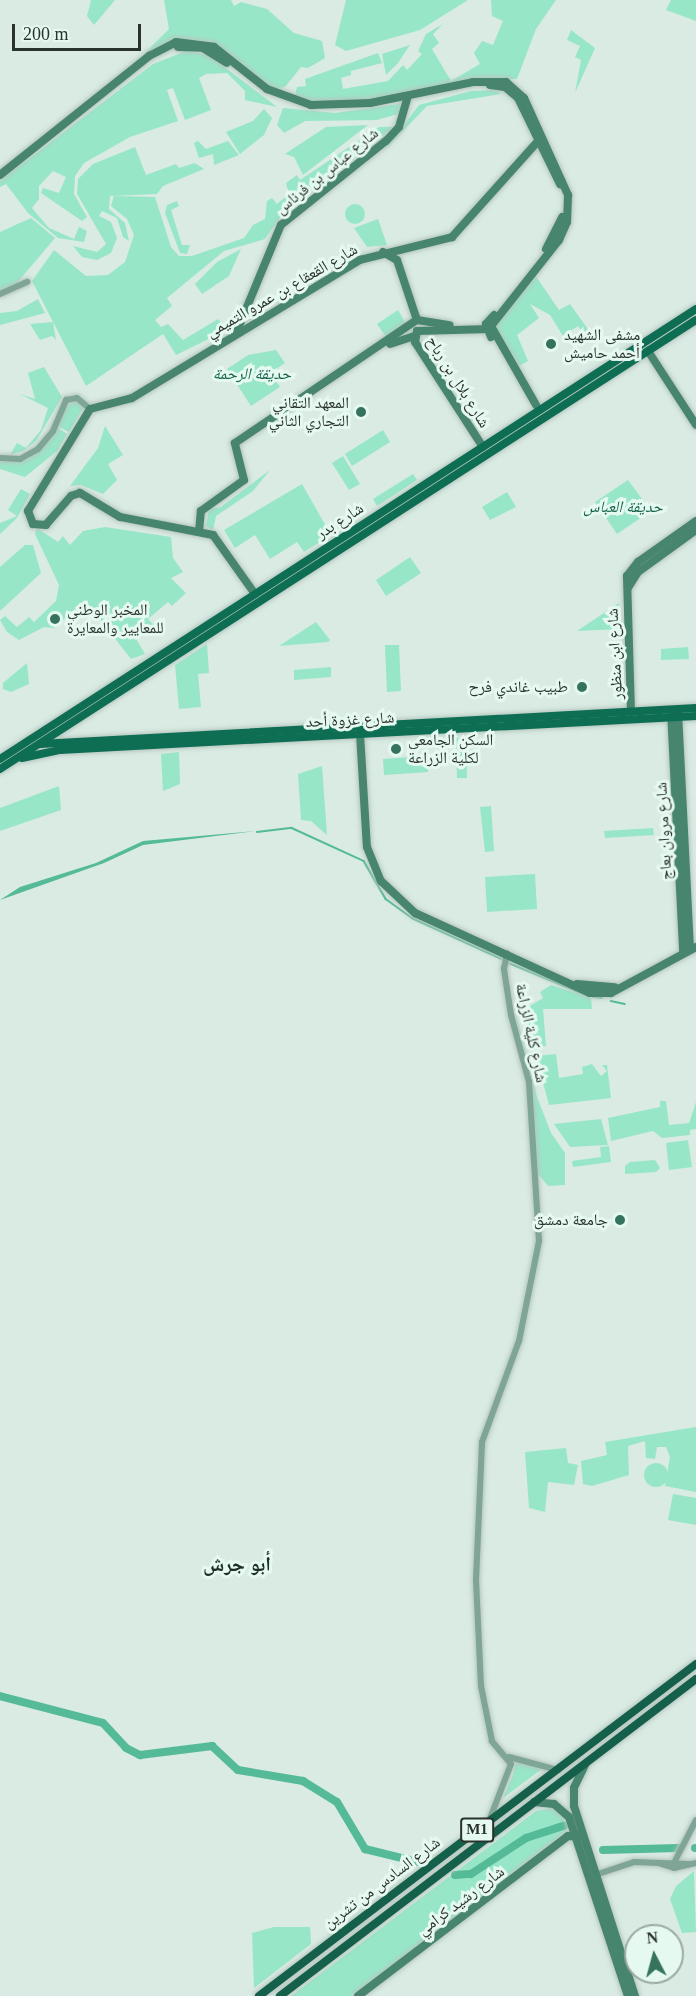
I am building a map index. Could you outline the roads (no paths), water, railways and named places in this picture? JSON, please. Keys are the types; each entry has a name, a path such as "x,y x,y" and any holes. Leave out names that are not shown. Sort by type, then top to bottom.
{"highway":[{"name":"شارع السادس من تشرين","path":"259,1996 696,1664"},
{"name":"شارع السادس من تشرين","path":"280,1996 696,1679"}],"main road":[{"path":"0,176 141,64 178,47 203,48 284,100 332,111 470,86 502,86 518,98 565,183 567,222 559,240 489,326"},
{"name":"شارع عباس بن فرناس","path":"237,330 281,225 386,141 399,127 408,98"},
{"name":"شارع القعقاع بن عمرو التميمي","path":"90,409 132,398 237,330 254,324 360,260 456,234 541,140"},
{"path":"383,252 397,260 404,248"},
{"name":"شارع بلال بن رباح","path":"397,260 418,327 483,447"},
{"name":"شارع بدر","path":"3,764 696,309"},
{"path":"246,312 248,321 254,324"},
{"name":"شارع بدر","path":"3,764 23,744 61,730 483,447 540,411 648,351 696,320"},
{"path":"199,532 204,508 244,480 235,443 384,346 418,327 489,326"},
{"path":"489,326 540,411"},
{"path":"648,351 696,425"},
{"path":"90,409 30,507 33,524 54,520 78,492 120,517 199,532 220,540 258,597"},
{"name":"شارع ابن منظور","path":"631,712 627,576 638,562 696,521"},
{"name":"شارع ابن منظور","path":"626,595 638,572 696,530"},
{"name":"شارع غزوة أحد","path":"3,764 52,751 675,713 696,708"},
{"name":"شارع غزوة أحد","path":"38,739 68,743 631,712 696,716"},
{"name":"شارع مروان بعاج","path":"675,713 690,948"},
{"path":"61,730 60,737 68,743"},
{"path":"360,734 371,859 396,892 418,910 507,955 579,985 623,987 690,948"},
{"path":"38,739 52,751"},
{"path":"587,1761 573,1793 583,1837 635,1996"},
{"path":"534,1802 561,1808 574,1834 628,1996"},
{"path":"574,1834 583,1837"},
{"name":"شارع رشيد كرامي","path":"358,1996 574,1834"}],"street":[{"path":"0,294 27,282"},
{"path":"0,458 20,459 38,449 53,431 66,400 77,398 90,409"},
{"name":"شارع كلية الزراعة","path":"507,955 511,1015 528,1082 539,1241 519,1341 482,1442 478,1516 481,1686 492,1741 509,1757"},
{"path":"488,1821 510,1774 509,1757 558,1770"},
{"path":"675,1861 687,1843 696,1820"},
{"path":"687,1843 691,1863"},
{"path":"595,1875 628,1863 675,1861 691,1863"},
{"path":"658,1863 674,1868 691,1863"}],"waterway":[{"path":"257,832 292,828 364,861 386,899 412,918 502,959"},
{"path":"509,963 588,996"},
{"path":"593,997 602,998"},
{"path":"611,1001 625,1004"},
{"path":"0,1696 103,1723 126,1748 140,1755 212,1746 238,1770 303,1781 337,1802 365,1849 418,1862"},
{"path":"455,1875 471,1874 526,1838 564,1826"},
{"path":"603,1850 679,1848"}],"place":[{"name":"مشفى الشهيد أحمد حاميش","path":"551,344"},
{"name":"المعهد التقاني التجاري الثاني","path":"361,412"},
{"name":"المخبر الوطني للمعايير والمعايرة","path":"55,619"},
{"name":"طبيب غاندي فرح","path":"582,687"},
{"name":"السكن الجامعي لكلية الزراعة","path":"396,749"},
{"name":"جامعة دمشق","path":"620,1220"}],"district":[{"name":"أبو جرش","path":"237,1564"}],"park label":[{"name":"حديقة الرحمة","path":"252,374"},
{"name":"حديقة العباس","path":"623,507"}]}
